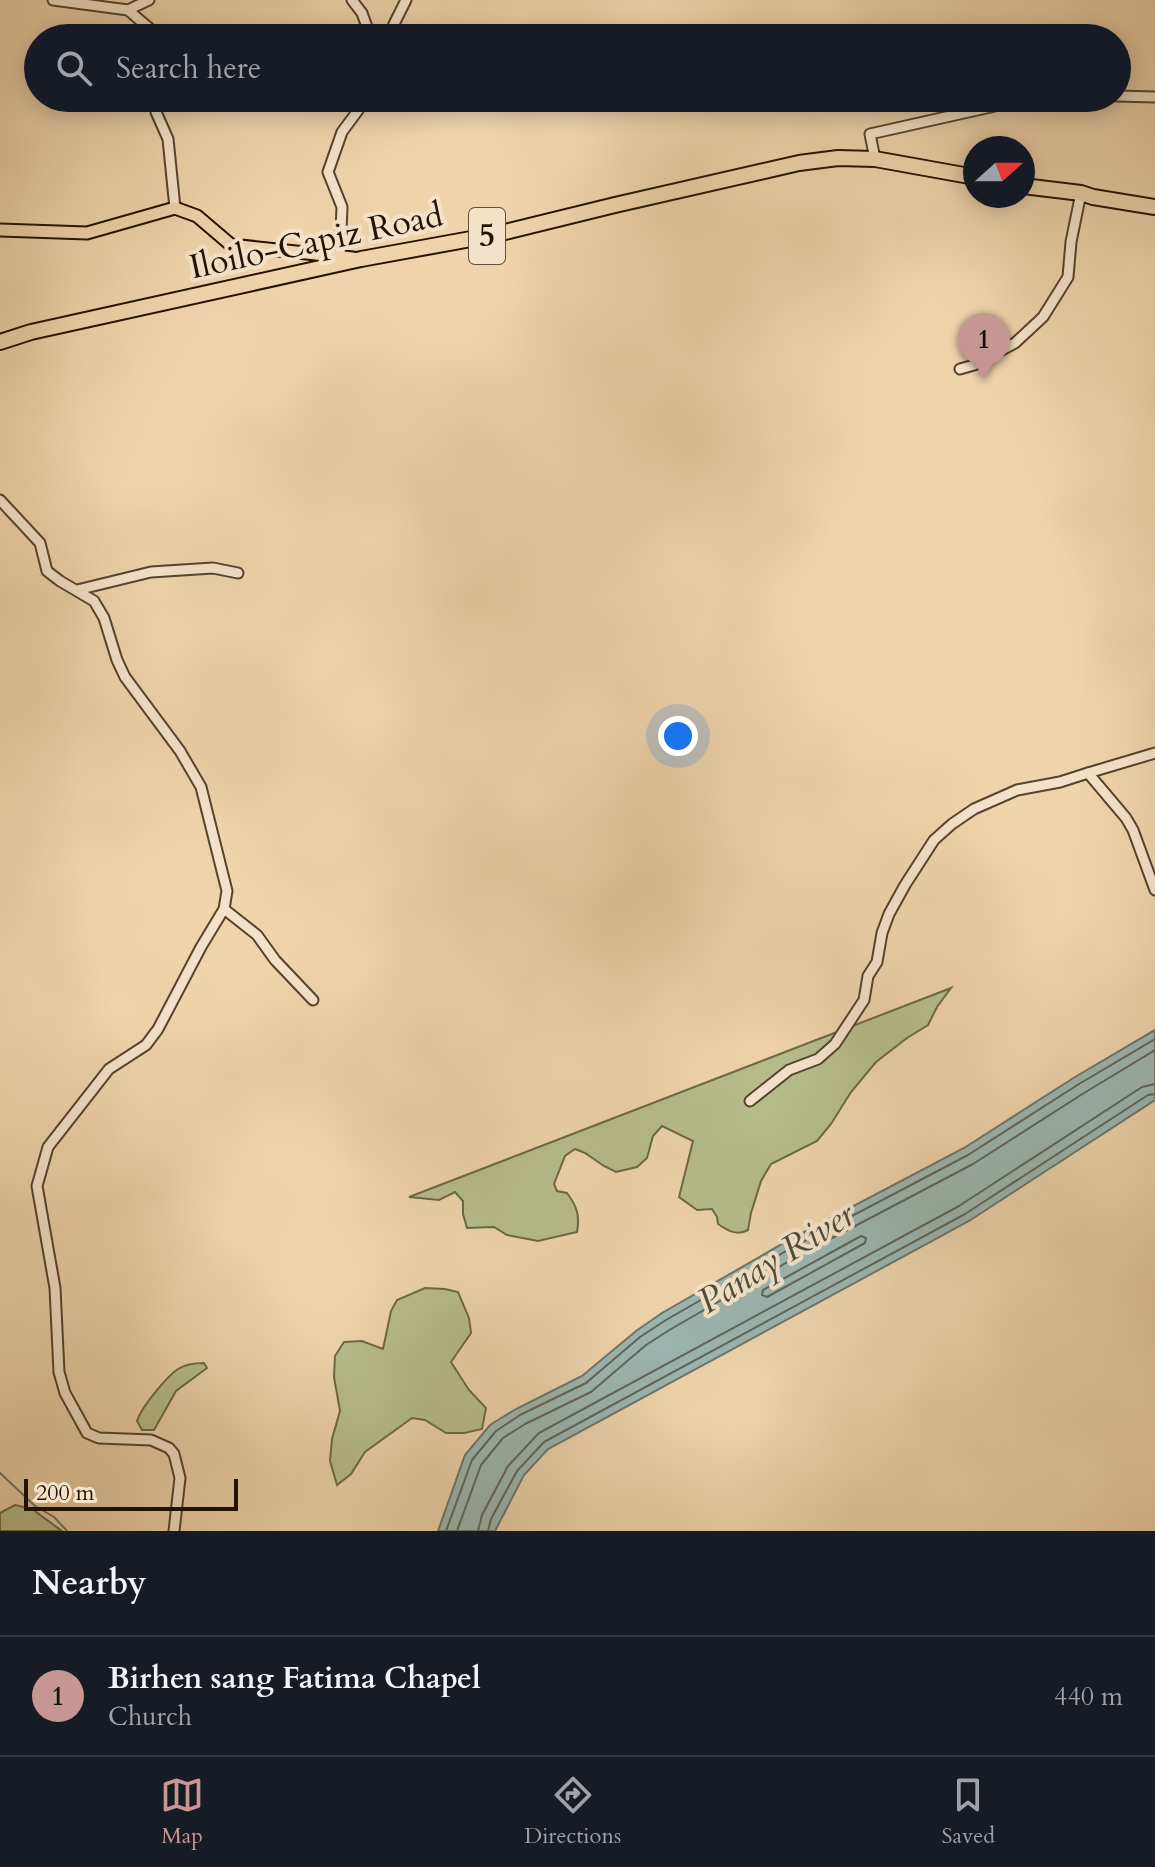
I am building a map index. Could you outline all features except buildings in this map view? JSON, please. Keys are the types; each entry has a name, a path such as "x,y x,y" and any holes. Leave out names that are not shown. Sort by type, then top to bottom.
{"highway":[{"name":"Iloilo-Capiz Road","path":"0,342 31,332 361,259 493,235 799,163 838,158 875,159 963,175"},
{"path":"1035,187 1155,207"}],"main road":[{"path":"0,230 87,233 175,208 197,216 231,245 361,259"}],"street":[{"path":"53,0 128,10 144,24"},
{"path":"128,10 149,0"},
{"path":"352,0 366,24"},
{"path":"395,24 406,0"},
{"path":"1131,96 1155,97"},
{"path":"156,112 168,139 175,208"},
{"path":"340,256 342,207 328,172 342,132 356,112"},
{"path":"875,159 870,134 968,112"},
{"path":"960,369 1015,343 1043,317 1068,277 1081,193"},
{"path":"0,500 40,543 47,571 94,601 104,618 125,677 180,751 201,787 227,891 224,909 158,1029 146,1045 109,1069 48,1147 37,1186 55,1288 59,1372 65,1393 87,1433 99,1438 151,1440 169,1448 174,1454 180,1478 174,1531"},
{"path":"77,590 151,572 213,568 238,573"},
{"path":"750,1101 789,1070 818,1059 835,1044 864,1000 868,976 877,962 889,914 934,840 952,824 974,809 1017,790 1060,782 1155,753"},
{"path":"1088,773 1133,830 1155,890"},
{"path":"224,909 257,935 275,960 313,1000"}],"green space":[{"path":"951,988 928,1025 876,1062 817,1141 771,1164 761,1181 748,1230 744,1232 725,1229 718,1224 712,1209 697,1210 679,1197 693,1141 662,1126 653,1136 647,1158 637,1167 616,1172 575,1149 565,1156 554,1184 557,1191 567,1193 573,1202 578,1216 577,1232 538,1241 507,1235 494,1227 467,1228 463,1201 455,1192 439,1200 409,1197"},
{"path":"425,1288 458,1292 469,1318 471,1333 451,1362 469,1390 486,1408 482,1429 446,1433 425,1420 412,1418 365,1452 351,1474 337,1485 330,1461 340,1411 334,1377 335,1356 344,1342 362,1341 383,1349 391,1311 397,1300"},
{"path":"204,1363 207,1368 176,1391 154,1430 142,1430 137,1421 139,1415 167,1379 184,1366"},
{"path":"15,1505 32,1509 62,1531 0,1531 0,1513"}],"water":[{"name":"Panay River","path":"1155,1030 1155,1100 969,1221 548,1449 524,1475 495,1531 438,1531 465,1455 490,1425 582,1376 662,1313 789,1240 964,1148"}],"waterway":[{"path":"0,1473 67,1531"}],"place":[{"name":"Birhen sang Fatima Chapel","path":"984,379"}]}
